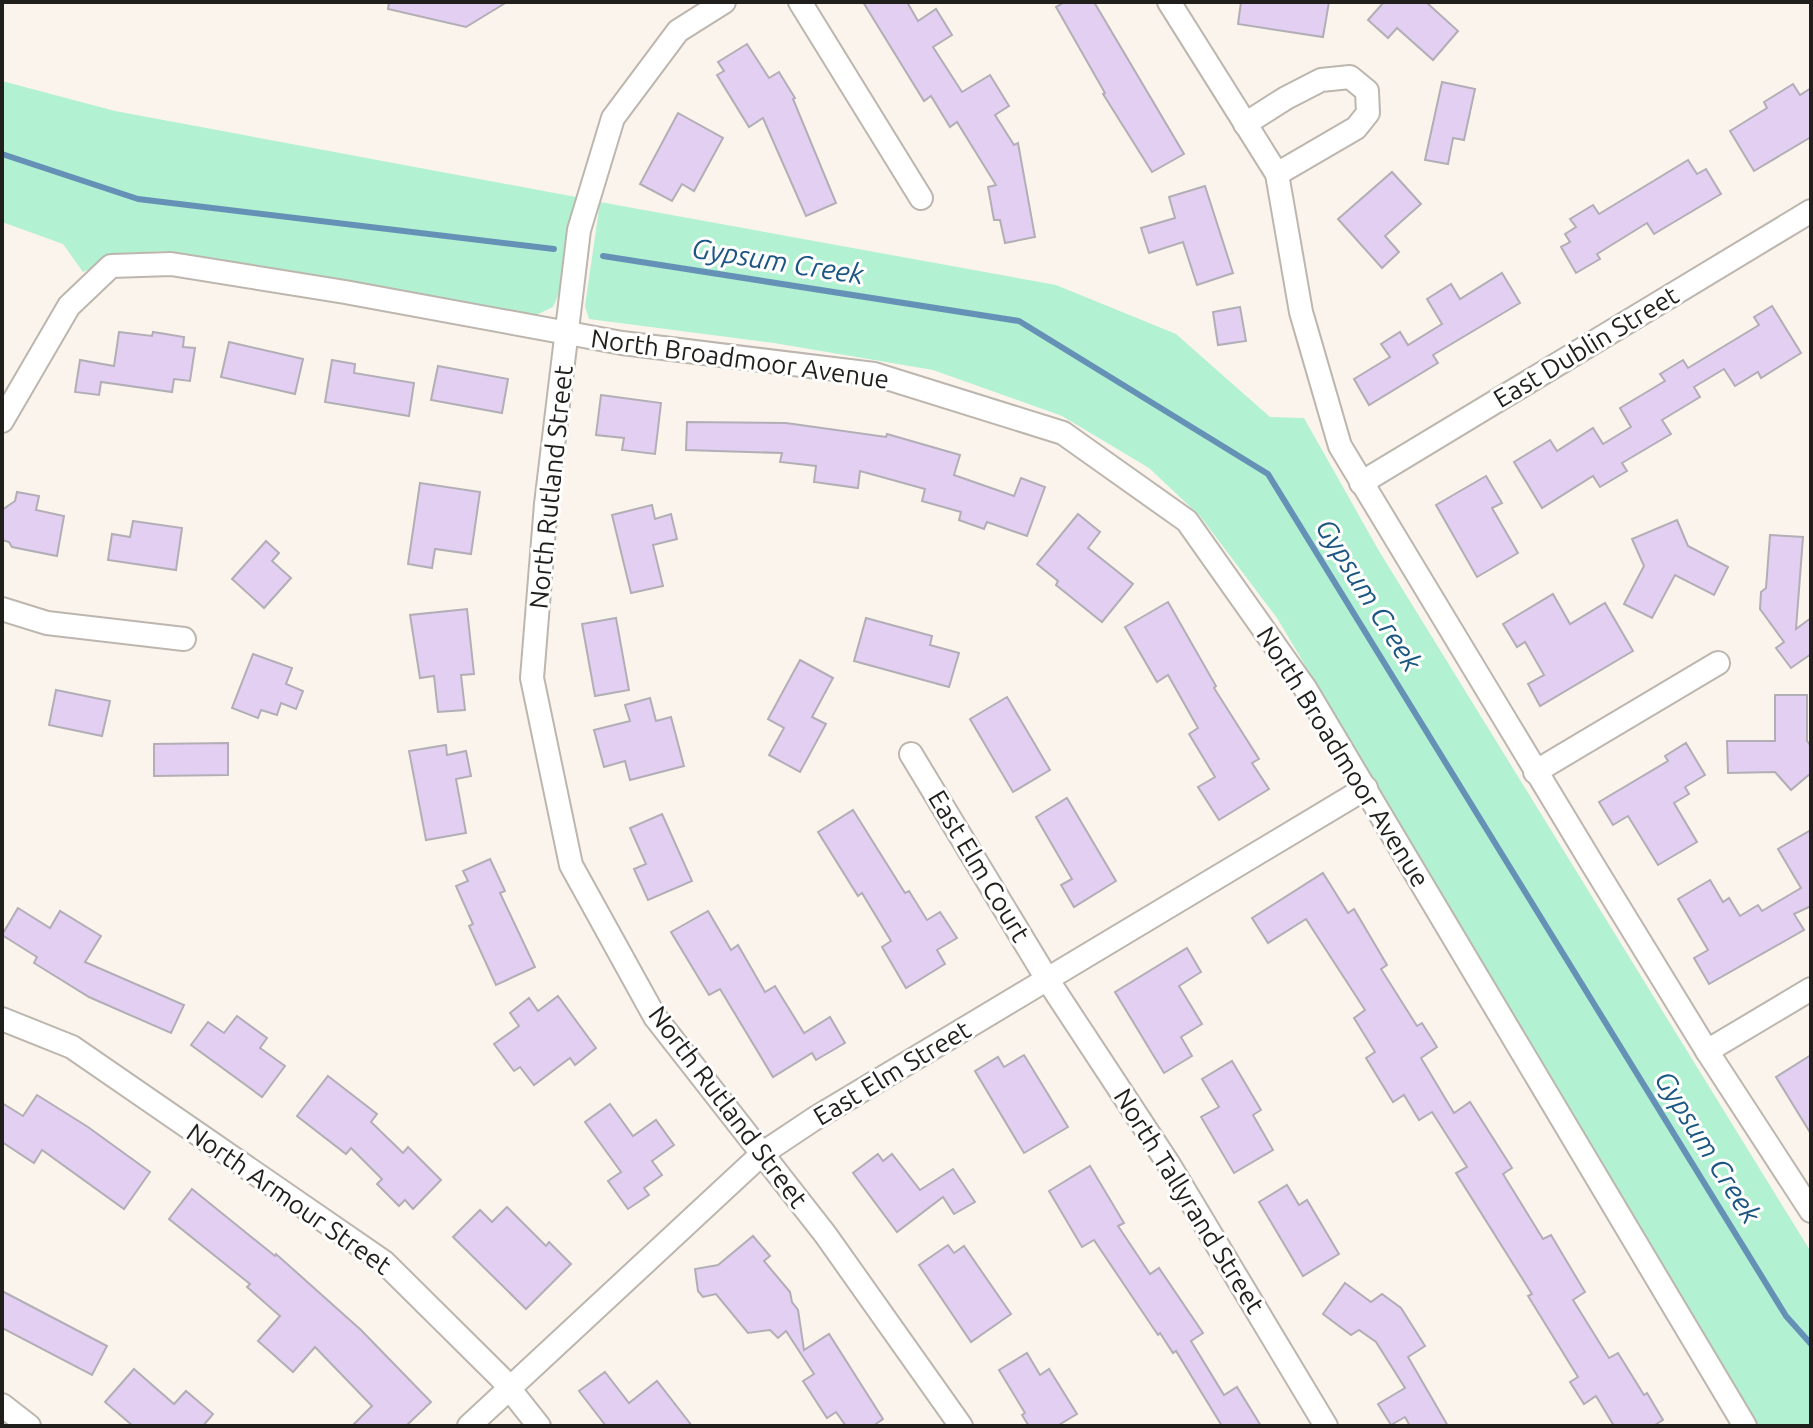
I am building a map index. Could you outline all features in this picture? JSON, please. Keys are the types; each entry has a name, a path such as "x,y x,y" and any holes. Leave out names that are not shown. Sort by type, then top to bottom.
{"street":[{"name":"North Rutland Street","path":"724,2 678,31 613,118 579,230 546,504 532,678 571,865 655,1017 825,1234 961,1426"},
{"path":"800,2 921,198"},
{"path":"1169,2 1277,174 1301,312 1340,446 1535,772 1707,1051 1811,1211"},
{"path":"1245,124 1321,80 1350,77 1367,91 1368,113 1356,128 1277,174"},
{"name":"East Dublin Street","path":"1361,483 1811,211"},
{"name":"North Broadmoor Avenue","path":"2,421 69,306 111,266 171,264 345,292 622,343 874,374 1063,433 1187,521 1305,688 1745,1426"},
{"path":"2,609 47,623 184,639"},
{"path":"1535,772 1718,663"},
{"name":"East Elm Court","path":"911,754 1047,979"},
{"name":"East Elm Street","path":"469,1426 763,1153 814,1119 1366,788"},
{"name":"North Tallyrand Street","path":"1047,979 1168,1163 1326,1426"},
{"path":"1707,1051 1811,989"},
{"name":"North Armour Street","path":"2,1019 72,1047 384,1262 509,1389 539,1426"},
{"path":"2,1405 29,1426"}],"green space":[{"path":"2,81 115,111 576,197 561,289 553,307 534,316 167,251 126,253 83,272 63,244 2,222"},
{"path":"600,202 1056,285 1176,334 1270,417 1304,418 1379,551 1811,1252 1811,1426 1758,1426 1277,618 1200,516 1149,468 1062,416 933,370 774,343 589,319 585,306"}],"building":[{"path":"389,2 507,2 466,27 388,9"},
{"path":"863,2 907,2 918,21 936,9 952,35 933,47 962,92 990,75 1009,106 995,115 1014,145 1018,143 1035,237 1005,243 1000,220 994,220 988,187 996,185 957,122 950,127 931,96 924,101"},
{"path":"1065,2 1094,2 1184,154 1152,172 1103,94 1056,7"},
{"path":"1241,2 1329,2 1323,37 1238,24"},
{"path":"1384,2 1426,2 1458,31 1433,60 1397,28 1388,38 1368,20"},
{"path":"747,44 769,78 779,72 795,98 836,203 806,216 763,118 749,127 717,75 724,71 718,62"},
{"path":"1442,82 1475,89 1464,140 1453,138 1448,164 1425,160"},
{"path":"1793,84 1800,95 1811,88 1811,137 1754,171 1730,131 1767,108 1764,102"},
{"path":"678,113 723,138 694,191 682,184 672,201 640,184"},
{"path":"1688,160 1697,174 1706,169 1721,194 1654,234 1647,223 1597,254 1600,259 1576,273 1561,247 1570,242 1565,234 1576,227 1570,219 1593,205 1599,214"},
{"path":"1392,172 1421,204 1385,236 1399,252 1382,268 1338,219"},
{"path":"1205,186 1233,273 1197,285 1183,242 1149,253 1141,228 1175,218 1169,197"},
{"path":"1502,273 1520,303 1433,355 1438,363 1369,405 1354,379 1390,357 1381,344 1400,332 1408,345 1442,324 1427,299 1451,284 1460,299"},
{"path":"1772,306 1801,353 1761,378 1758,372 1735,386 1724,369 1694,387 1700,397 1662,420 1671,434 1622,463 1627,471 1600,487 1593,476 1542,508 1514,462 1550,440 1557,451 1593,428 1603,444 1631,427 1620,408 1665,381 1660,374 1683,360 1688,368 1759,325 1754,317"},
{"path":"1240,307 1246,341 1218,345 1213,312"},
{"path":"119,332 152,336 153,332 184,337 183,347 195,348 190,381 174,379 172,392 101,382 99,395 75,392 80,360 114,366"},
{"path":"229,342 303,359 295,394 221,377"},
{"path":"332,360 355,364 354,373 414,383 409,416 325,402"},
{"path":"438,366 508,379 502,413 431,400"},
{"path":"601,395 661,403 655,454 622,450 624,438 596,435"},
{"path":"687,422 786,423 886,437 887,434 960,455 954,475 1014,496 1021,478 1045,487 1027,536 987,522 984,529 959,520 961,512 922,501 925,489 860,471 858,488 814,482 816,466 780,462 782,453 686,450"},
{"path":"1486,476 1502,503 1492,508 1518,553 1477,577 1436,505"},
{"path":"420,483 480,492 471,554 435,549 432,568 408,564"},
{"path":"17,492 39,496 36,510 64,516 57,556 12,547 2,540 2,510 15,501"},
{"path":"652,505 655,519 671,514 677,539 653,545 663,586 631,593 612,515"},
{"path":"1078,514 1100,532 1088,548 1133,584 1102,622 1056,585 1058,581 1037,564"},
{"path":"1677,520 1688,546 1728,567 1714,595 1675,575 1652,618 1624,604 1644,566 1632,539"},
{"path":"133,521 182,528 176,570 108,560 112,534 130,537"},
{"path":"1770,535 1803,537 1796,629 1811,618 1811,654 1791,668 1776,648 1784,642 1760,609 1761,592 1766,588"},
{"path":"266,541 279,553 272,561 291,578 264,608 232,579"},
{"path":"1553,594 1570,624 1605,603 1633,651 1540,706 1528,684 1544,675 1525,642 1517,647 1503,624"},
{"path":"1168,602 1216,686 1214,688 1259,759 1252,763 1269,789 1219,820 1198,787 1215,777 1189,734 1198,728 1168,675 1157,682 1125,627"},
{"path":"467,609 474,674 461,675 465,710 438,712 434,676 420,678 410,615"},
{"path":"616,618 629,690 595,696 582,624"},
{"path":"866,618 932,636 930,645 959,653 949,687 854,661"},
{"path":"253,654 292,668 286,684 303,691 296,709 281,703 277,715 261,710 258,718 232,708"},
{"path":"800,660 833,678 812,717 826,724 800,772 769,755 784,728 768,719"},
{"path":"56,690 110,701 102,736 49,725"},
{"path":"1775,695 1807,695 1811,773 1791,790 1775,772 1728,773 1727,741 1775,741"},
{"path":"1007,697 1050,770 1013,792 970,719"},
{"path":"650,698 656,721 671,717 684,766 630,780 625,761 604,767 594,730 630,721 625,705"},
{"path":"228,743 228,775 154,776 154,744"},
{"path":"1686,743 1705,775 1685,787 1689,794 1674,803 1697,842 1658,865 1628,816 1613,825 1599,802 1668,761 1665,756"},
{"path":"446,745 447,755 466,751 471,776 456,779 466,833 426,840 409,751"},
{"path":"1067,798 1116,881 1074,907 1061,885 1072,879 1036,817"},
{"path":"853,810 905,893 909,891 927,920 940,912 957,938 937,950 945,964 906,988 882,947 891,941 862,893 858,896 818,832"},
{"path":"662,814 692,881 648,900 634,869 646,864 630,828"},
{"path":"1811,830 1811,906 1794,914 1804,930 1709,984 1694,958 1708,950 1678,899 1710,880 1723,902 1729,898 1740,916 1758,905 1762,911 1801,888 1778,849"},
{"path":"490,859 505,891 500,893 535,967 496,985 469,926 473,924 456,886 468,881 463,871"},
{"path":"1323,873 1348,913 1354,909 1387,965 1381,969 1417,1026 1422,1023 1437,1047 1421,1058 1454,1113 1470,1102 1512,1168 1503,1174 1543,1239 1551,1235 1585,1292 1573,1300 1609,1358 1618,1353 1663,1420 1653,1426 1614,1426 1596,1396 1584,1404 1570,1382 1578,1377 1528,1296 1532,1294 1456,1173 1467,1167 1432,1112 1419,1120 1404,1095 1393,1102 1366,1058 1375,1052 1354,1018 1365,1010 1306,919 1268,943 1252,918"},
{"path":"18,908 50,928 60,911 101,936 85,962 184,1005 171,1033 89,997 34,963 37,957 2,935"},
{"path":"708,911 731,950 738,945 765,992 775,986 804,1033 830,1017 845,1043 816,1060 812,1053 773,1077 720,989 709,995 671,932"},
{"path":"1187,948 1201,972 1179,986 1202,1024 1181,1037 1192,1056 1164,1073 1115,992"},
{"path":"558,996 596,1048 575,1065 570,1058 534,1085 520,1067 514,1071 494,1044 519,1026 510,1013 529,998 538,1011"},
{"path":"237,1016 267,1038 260,1048 285,1066 262,1097 191,1045 208,1022 224,1033"},
{"path":"1024,1055 1068,1127 1024,1153 975,1071 998,1057 1004,1067"},
{"path":"1811,1055 1811,1134 1776,1077"},
{"path":"1232,1061 1261,1110 1253,1115 1273,1150 1234,1173 1201,1117 1219,1107 1202,1079"},
{"path":"328,1076 377,1114 371,1122 403,1153 408,1147 441,1180 413,1209 405,1200 399,1206 377,1184 382,1179 351,1148 346,1154 297,1116"},
{"path":"37,1095 150,1172 124,1209 42,1150 34,1163 2,1142 2,1103 23,1116"},
{"path":"610,1104 633,1136 656,1120 674,1145 652,1161 662,1175 644,1188 649,1195 628,1209 608,1181 621,1172 585,1122"},
{"path":"878,1154 883,1161 892,1154 920,1190 953,1169 975,1202 954,1214 943,1197 897,1232 853,1173"},
{"path":"1090,1166 1124,1223 1118,1226 1150,1274 1159,1268 1203,1333 1191,1341 1224,1395 1237,1387 1261,1426 1222,1426 1176,1351 1173,1353 1160,1333 1158,1335 1094,1240 1082,1247 1049,1191"},
{"path":"1287,1185 1299,1205 1307,1200 1339,1254 1303,1276 1259,1202"},
{"path":"192,1189 276,1254 361,1330 431,1402 406,1426 352,1426 372,1406 315,1347 293,1372 258,1341 280,1316 247,1287 250,1284 169,1219"},
{"path":"507,1207 546,1246 549,1242 571,1264 526,1309 453,1237 480,1210 492,1222"},
{"path":"753,1236 770,1256 764,1261 790,1292 798,1310 804,1350 829,1334 883,1419 873,1426 846,1426 836,1412 827,1418 803,1381 814,1374 786,1331 778,1338 770,1330 748,1333 716,1294 703,1297 698,1291 695,1269 718,1265"},
{"path":"948,1245 954,1253 964,1246 1011,1314 971,1342 919,1265"},
{"path":"1345,1283 1371,1302 1382,1294 1401,1308 1425,1346 1408,1357 1448,1426 1410,1426 1405,1417 1391,1425 1378,1404 1405,1388 1376,1342 1359,1330 1351,1335 1323,1314"},
{"path":"2,1291 107,1346 92,1375 2,1328"},
{"path":"1027,1353 1040,1375 1049,1369 1077,1414 1057,1426 1029,1426 1022,1415 1025,1413 999,1370"},
{"path":"134,1369 174,1404 186,1391 213,1414 203,1426 133,1426 105,1402"},
{"path":"605,1372 629,1403 657,1381 692,1426 606,1426 579,1391"}],"waterway":[{"name":"Gypsum Creek","path":"2,154 138,199 554,249"},
{"name":"Gypsum Creek","path":"603,256 1019,321 1268,474 1786,1316 1811,1344"}]}
